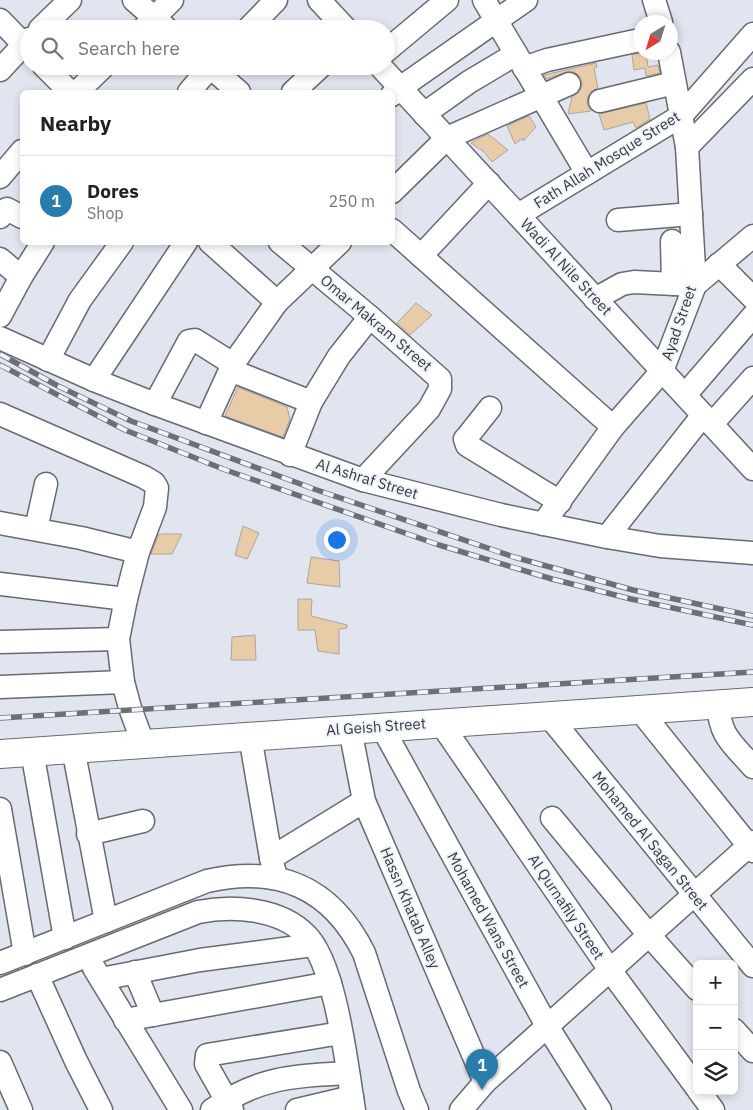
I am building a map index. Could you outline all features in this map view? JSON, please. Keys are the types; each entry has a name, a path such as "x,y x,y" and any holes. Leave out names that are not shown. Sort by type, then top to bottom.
{"main road":[{"name":"Al Geish Street","path":"0,754 440,722 753,702"}],"street":[{"path":"49,20 70,0"},
{"path":"134,0 151,20"},
{"path":"158,20 172,0"},
{"path":"257,20 276,0"},
{"path":"395,43 447,0"},
{"path":"484,0 587,173"},
{"path":"396,92 526,0"},
{"path":"324,2 339,20"},
{"path":"0,20 20,39"},
{"name":"Fath Allah Mosque Street","path":"518,216 681,116 753,34"},
{"path":"424,114 469,82 520,61 546,60 633,41"},
{"path":"0,70 20,51"},
{"name":"Ayad Street","path":"544,524 613,427 662,371 684,284 691,214 687,147 670,60"},
{"path":"53,75 68,90"},
{"path":"79,90 95,75"},
{"path":"191,90 203,75"},
{"path":"220,75 237,90"},
{"path":"295,90 311,75"},
{"name":"Wadi Al Nile Street","path":"386,75 395,90"},
{"path":"687,147 753,79"},
{"path":"600,101 674,83"},
{"path":"395,189 447,138 569,84"},
{"name":"Wadi Al Nile Street","path":"396,92 424,114 447,138 753,468"},
{"path":"421,256 489,184"},
{"path":"618,220 691,214"},
{"path":"395,233 613,427"},
{"path":"595,299 622,284 634,282 684,284 719,264 753,236"},
{"path":"672,241 684,284"},
{"path":"0,316 41,245"},
{"path":"48,360 80,300 120,245"},
{"path":"94,380 184,245"},
{"path":"213,245 277,302"},
{"name":"Omar Makram Street","path":"284,245 436,374 441,383 437,397 428,409 364,480"},
{"path":"206,423 231,367 277,302 337,245"},
{"path":"0,259 21,277"},
{"path":"719,264 753,298"},
{"path":"685,395 753,316"},
{"path":"290,455 311,402 339,356 370,317"},
{"name":"Al Ashraf Street","path":"0,338 94,380 290,455 413,494 544,524 660,546 753,552"},
{"path":"155,404 189,341 196,340 231,367 311,402"},
{"path":"607,536 708,419 753,378"},
{"path":"490,408 467,437 467,445 560,502"},
{"path":"0,414 144,477 157,488 157,496 138,552 118,638 123,682 143,743"},
{"path":"36,529 46,484"},
{"path":"0,523 36,529 138,552"},
{"path":"0,584 126,599"},
{"path":"0,642 118,638"},
{"path":"0,687 123,682"},
{"path":"718,704 719,720 724,735 753,767"},
{"path":"461,1110 485,1082 694,894 751,846 639,709"},
{"name":"Mohamed Al Sagan Street","path":"548,715 753,966"},
{"name":"Al Qurnafily Street","path":"440,722 610,970 693,1083"},
{"name":"Mohamed Wans Street","path":"382,727 547,1026 600,1110"},
{"name":"Hassn Khatab Alley","path":"350,729 364,801 485,1082"},
{"path":"250,736 273,868 291,882 319,898 342,920 358,941 364,953 408,1104"},
{"path":"73,748 106,922"},
{"path":"32,751 65,938"},
{"path":"0,963 207,881 230,876 253,875 273,868 364,801"},
{"path":"0,809 25,954"},
{"path":"552,818 649,935 693,984"},
{"path":"88,834 143,821"},
{"path":"0,990 198,912 229,908 262,912 278,918 306,935 317,952 330,983 353,1103 297,1110"},
{"path":"101,979 200,960 313,945"},
{"path":"87,955 181,1110"},
{"path":"135,972 153,1015"},
{"path":"38,975 76,1061 101,1110"},
{"path":"125,1020 330,983"},
{"path":"341,1033 210,1054 206,1058 206,1064 223,1107 243,1090 281,1078 301,1075 348,1073"},
{"path":"738,1034 753,1051"},
{"path":"0,1062 20,1110"},
{"name":"Al Qurnafily Street","path":"702,1095 713,1110"}],"building":[{"path":"632,55 633,60 647,60 648,67 658,65 660,73 646,76 645,68 634,70"},
{"path":"596,63 597,67 594,68 598,88 591,91 587,105 591,111 568,114 572,97 579,92 582,86 581,78 576,73 570,71 546,79 544,75"},
{"path":"646,103 650,119 636,128 633,122 604,130 599,114"},
{"path":"529,116 536,127 523,141 523,138 515,144 507,126"},
{"path":"488,134 508,150 492,162 484,152 471,143"},
{"path":"416,303 432,315 410,335 397,323"},
{"path":"238,387 287,407 290,419 283,437 225,416"},
{"path":"243,526 259,533 247,559 235,555"},
{"path":"159,534 182,534 172,554 151,554"},
{"path":"311,557 339,561 340,587 307,583"},
{"path":"298,599 312,599 311,616 347,625 347,628 339,629 339,654 318,651 315,630 298,630"},
{"path":"255,635 256,660 231,660 232,637"}],"railway":[{"path":"0,354 58,386 131,421 314,489 514,557 633,590 753,616"},
{"path":"0,365 125,430 223,469 439,545 552,579 631,599 753,625"},
{"path":"0,718 753,672"}],"place":[{"name":"Dores","path":"482,1090"}]}
